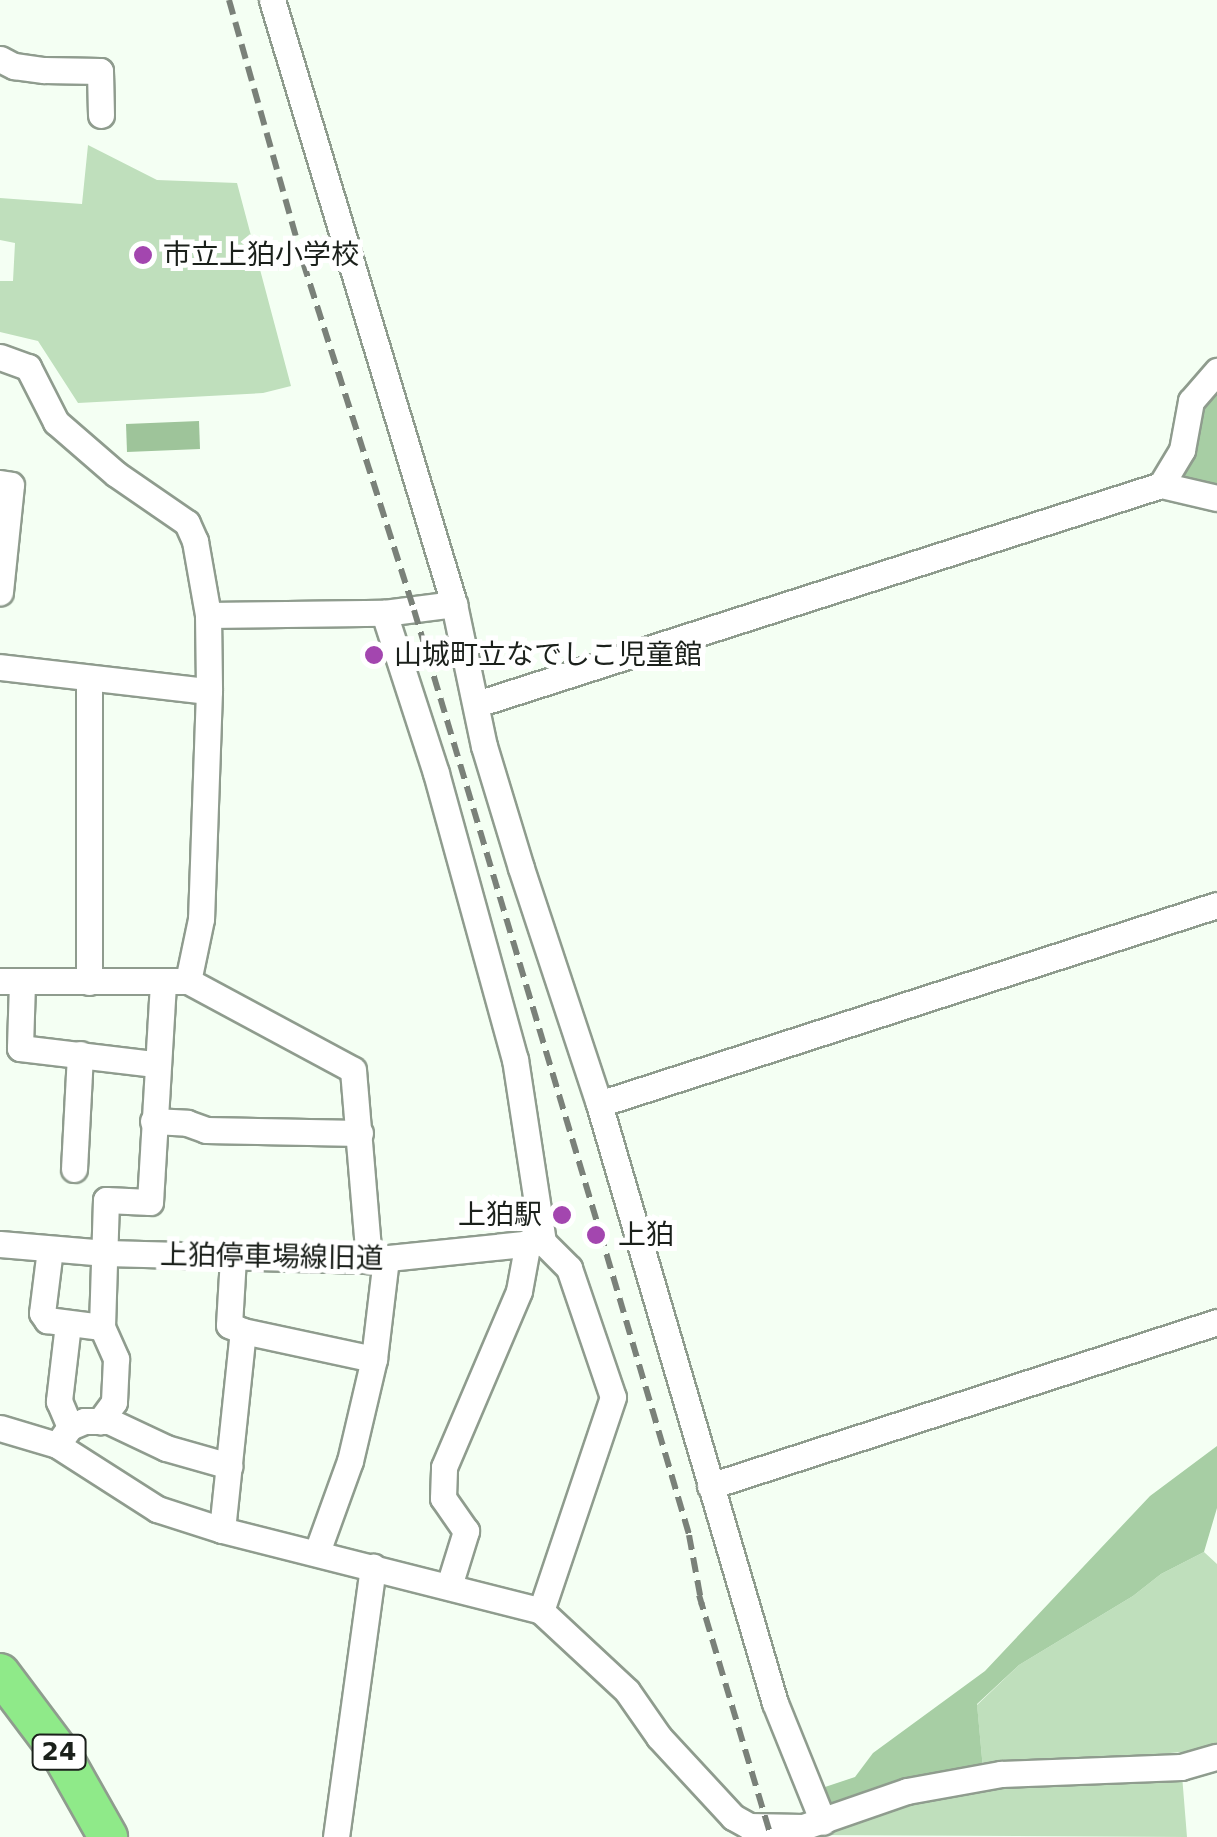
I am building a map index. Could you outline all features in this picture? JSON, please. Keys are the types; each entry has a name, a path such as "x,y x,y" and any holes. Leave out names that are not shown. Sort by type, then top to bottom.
{"highway":[{"name":"24","path":"0,1673 63,1757 108,1837"}],"street":[{"path":"272,0 454,604 484,746 599,1104 775,1703 823,1822"},
{"path":"0,59 14,66 44,70 100,71 101,116"},
{"path":"0,357 28,368 56,422 116,474 186,522 195,541 208,615 201,919 175,981 155,1064 150,1202 106,1200 102,1327 116,1360 116,1382 114,1402 100,1421"},
{"path":"1161,485 1182,450 1191,402 1217,371"},
{"path":"0,483 12,485 0,592"},
{"path":"476,704 1161,485 1217,498"},
{"path":"208,615 384,613 454,604"},
{"path":"384,613 436,773 515,1059 536,1242 444,1467 443,1498 466,1531 449,1586"},
{"path":"0,667 209,691"},
{"path":"89,679 89,982"},
{"path":"599,1104 1217,905"},
{"path":"155,1064 20,1048 11,982 175,981 353,1070 378,1260 374,1359 350,1461 317,1552"},
{"path":"74,1169 80,1054"},
{"path":"152,1121 206,1130 360,1133"},
{"path":"536,1242 569,1268 613,1397 541,1611"},
{"name":"上狛停車場線旧道","path":"0,1244 106,1253 378,1260 536,1242"},
{"path":"50,1249 42,1313 47,1320 102,1327"},
{"path":"234,1256 229,1325 374,1359"},
{"path":"710,1486 1217,1322"},
{"path":"63,1436 60,1401 68,1324"},
{"path":"222,1530 244,1331"},
{"path":"63,1436 84,1421 100,1421 166,1448 229,1466"},
{"path":"0,1428 63,1436 157,1509 222,1530 541,1611 627,1691 735,1827 803,1827 907,1791 1001,1774 1181,1767 1217,1756"},
{"path":"336,1837 373,1567"}],"shaded area":[{"name":"市立上狛小学校","path":"88,145 157,180 237,183 291,386 263,393 78,403 38,341 0,332 0,281 13,281 15,243 0,240 0,198 82,204"},
{"path":"1217,387 1217,491 1181,479 1195,455 1197,419 1203,400"},
{"path":"199,421 200,449 127,452 126,424"},
{"path":"1217,1446 1217,1508 1204,1552 1161,1574 1133,1596 1019,1665 977,1704 983,1769 844,1809 829,1802 825,1787 855,1777 873,1753 985,1671 1150,1496"},
{"path":"1204,1552 1217,1564 1217,1749 983,1769 977,1705 1019,1665 1133,1596 1161,1574"},
{"path":"1182,1775 1187,1837 807,1835 854,1823 897,1804 1003,1780"}],"railway":[{"path":"229,0 303,262 414,610 600,1232 689,1535 702,1606"},
{"path":"699,1595 771,1837"}],"place":[{"name":"市立上狛小学校","path":"143,255"},
{"name":"山城町立なでしこ児童館","path":"374,655"},
{"name":"上狛駅","path":"562,1215"},
{"name":"上狛","path":"596,1235"}]}
